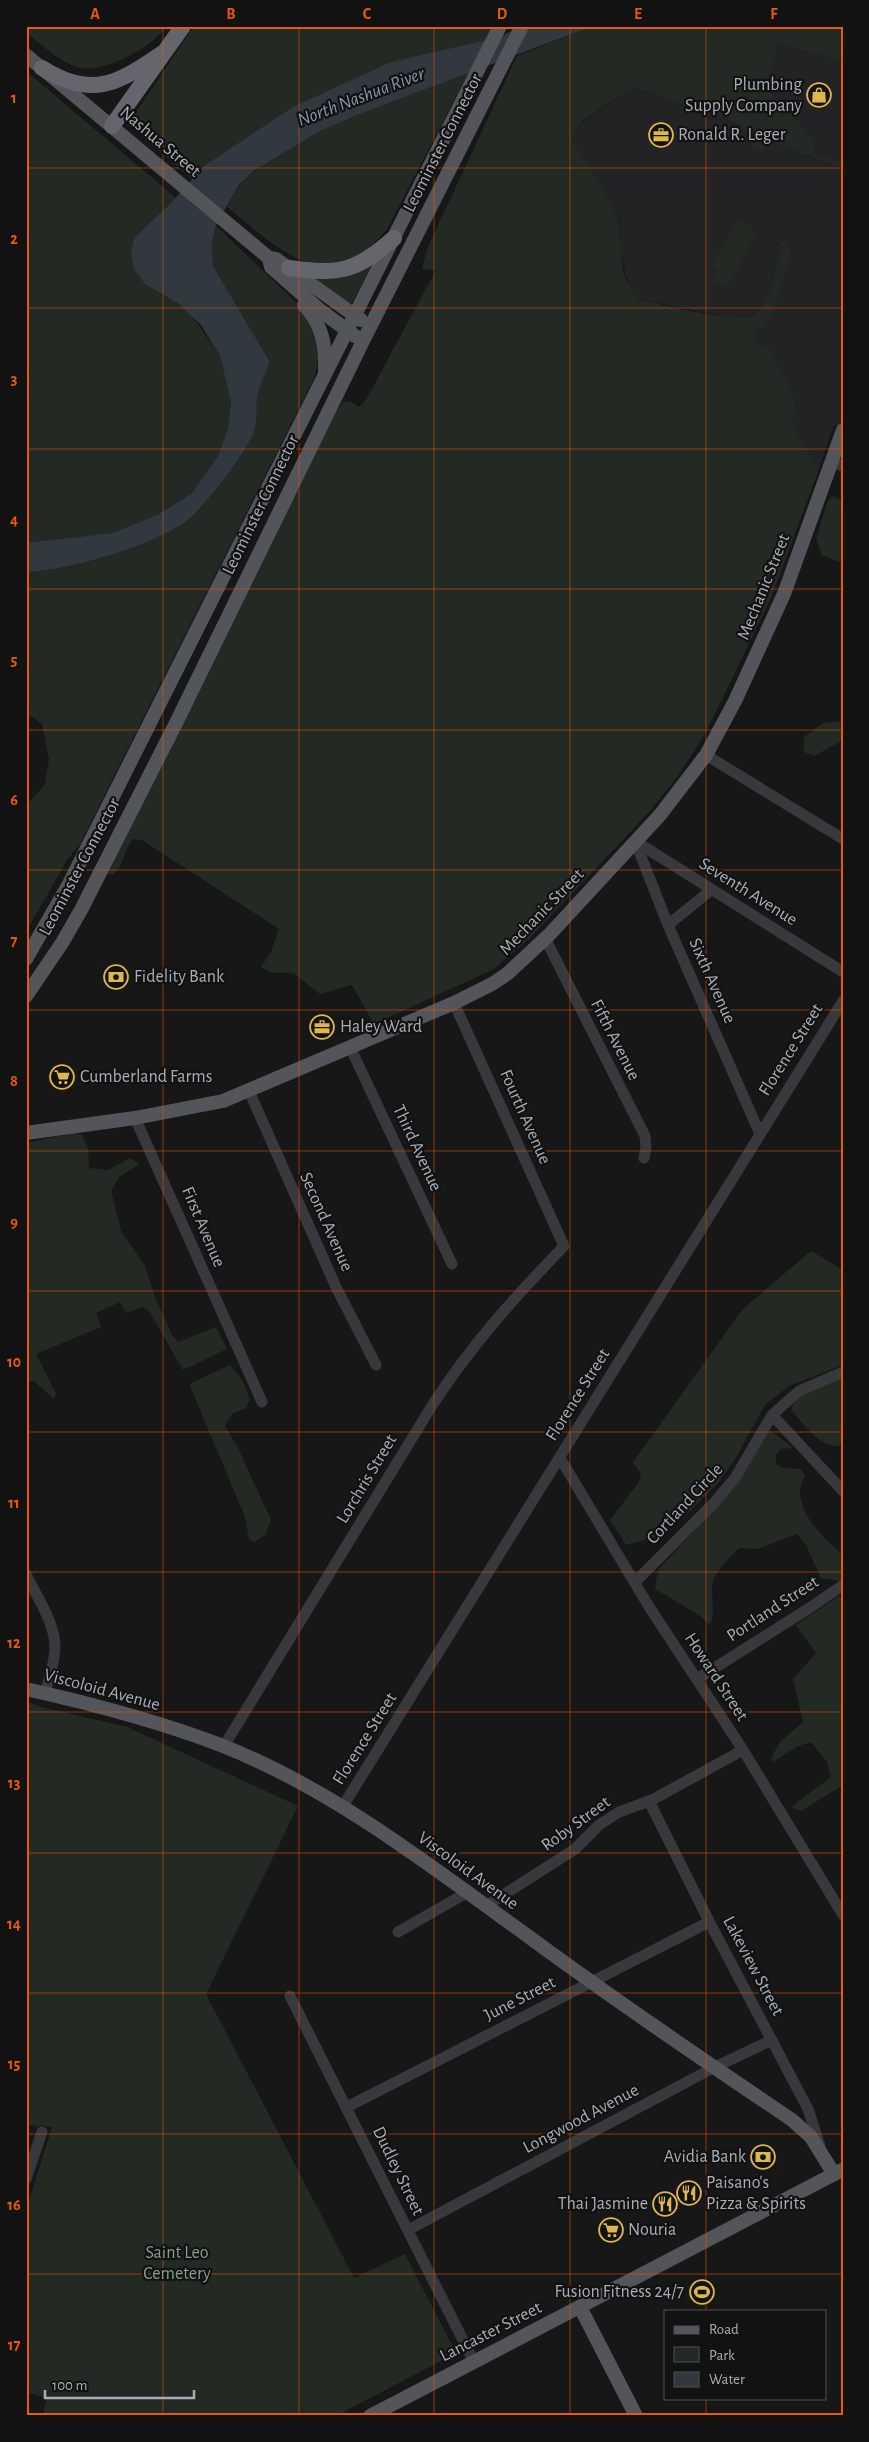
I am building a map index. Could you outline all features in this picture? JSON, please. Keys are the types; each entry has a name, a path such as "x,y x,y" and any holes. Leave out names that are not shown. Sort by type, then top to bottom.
{"highway":[{"path":"112,126 161,54 183,26"},
{"path":"42,68 74,84 103,85 126,77 161,54"},
{"path":"290,268 328,272 356,266 368,260 394,238"}],"main road":[{"name":"Leominster Connector","path":"26,959 69,884 500,26"},
{"name":"Leominster Connector","path":"26,996 62,943 176,723 370,326 522,26"},
{"name":"Nashua Street","path":"26,55 243,237 320,311 363,341"},
{"name":"Nashua Street","path":"270,263 276,259 370,326"},
{"path":"270,263 279,280 309,310 319,326 324,342 325,374"},
{"name":"Mechanic Street","path":"26,1132 135,1118 204,1106 249,1091 454,1003 492,984 507,974 546,938 660,815 706,755 735,702 784,594 837,464 843,430"},
{"name":"Viscoloid Avenue","path":"26,1689 119,1712 224,1746 343,1806 468,1892 592,1983 802,2128 839,2172"},
{"name":"Lancaster Street","path":"370,2416 839,2172"},
{"path":"580,2307 636,2416"}],"street":[{"path":"706,755 843,839"},
{"name":"Seventh Avenue","path":"635,841 843,972"},
{"name":"Sixth Avenue","path":"635,841 668,925 760,1134"},
{"path":"668,925 711,890"},
{"name":"Fifth Avenue","path":"546,938 645,1136 644,1158"},
{"name":"Florence Street","path":"343,1806 843,1001"},
{"name":"Fourth Avenue","path":"454,1003 564,1246"},
{"name":"Third Avenue","path":"350,1047 452,1264"},
{"name":"Second Avenue","path":"249,1091 336,1287 376,1365"},
{"name":"First Avenue","path":"135,1118 262,1402"},
{"name":"Lorchris Street","path":"224,1746 432,1404 457,1367 510,1302 564,1246"},
{"name":"Cortland Circle","path":"635,1582 714,1503 735,1478 772,1415 799,1391 843,1372"},
{"path":"772,1415 843,1491"},
{"name":"Howard Street","path":"560,1458 635,1582 743,1750 843,1915"},
{"path":"26,1574 50,1626 55,1646 54,1661 45,1693"},
{"name":"Portland Street","path":"698,1679 808,1610 843,1585"},
{"name":"Roby Street","path":"486,1906 574,1849 600,1825 619,1812 648,1801 743,1750"},
{"name":"Lakeview Street","path":"648,1801 808,2109 821,2150"},
{"path":"398,1932 468,1892"},
{"name":"June Street","path":"348,2107 710,1922"},
{"name":"Dudley Street","path":"290,1996 348,2107 474,2362"},
{"name":"Longwood Avenue","path":"408,2230 715,2067 772,2040"},
{"path":"26,2179 42,2132"}],"shaded area":[{"name":"Plumbing Supply Company","path":"777,43 843,62 843,163 812,153 816,141 765,86"},
{"path":"636,89 649,91 691,109 713,112 729,119 744,129 752,149 764,140 843,169 843,428 834,425 818,472 793,423 787,380 769,349 757,345 754,332 758,329 791,253 783,240 777,245 783,250 765,300 756,313 749,316 732,318 638,299 629,289 619,245 617,224 573,144 574,132 582,122 621,95"}],"green space":[{"path":"26,26 167,26 150,42 126,57 100,67 88,68 77,67 56,56 26,32"},
{"path":"194,26 492,26 485,41 463,46 204,166 192,179 128,124"},
{"path":"593,26 843,26 843,62 778,43 765,86 816,141 813,153 843,163 843,169 765,140 764,149 758,152 752,149 744,129 729,119 713,112 691,109 649,91 636,89 621,95 582,121 574,132 573,144 593,172 614,212 626,281 638,299 717,315 746,317 755,314 764,302 771,284 782,250 777,249 780,241 786,241 791,253 775,307 764,326 754,332 757,345 769,349 787,380 794,399 793,423 818,472 771,598 706,732 678,776 649,812 529,939 494,969 374,1024 352,985 320,994 293,973 271,973 261,967 271,952 279,929 142,840 133,839 127,848 120,867 113,875 103,873 328,426 343,401 352,402 359,407 366,400 436,270 422,269 427,249 517,56"},
{"path":"26,71 176,198 170,204 195,320 220,356 231,402 228,429 218,456 192,493 159,514 112,533 61,539 26,549"},
{"path":"469,72 387,229 365,251 345,262 325,265 305,262 266,239 227,207 239,187 254,171 303,140 329,126 386,102"},
{"path":"740,220 753,226 750,230 755,233 731,283 720,285 712,280 718,270 712,266 735,225 737,226"},
{"path":"216,226 304,310 313,327 318,343 318,360 314,378 80,844 67,860 26,932 26,806 45,784 49,759 42,724 26,712 26,572 43,571 87,562 155,539 174,529 196,513 215,491 234,465 254,432 258,393 270,362 213,266 212,243"},
{"path":"369,265 371,267 352,303 348,304 311,275"},
{"path":"833,496 843,501 843,563 822,555 816,539 827,502"},
{"path":"843,718 843,740 814,756 804,752 804,737 823,723 841,721"},
{"path":"75,1133 82,1135 88,1149 89,1168 108,1170 131,1158 139,1164 119,1177 111,1191 121,1231 145,1266 155,1297 172,1335 178,1342 216,1327 227,1349 183,1370 149,1311 142,1307 126,1313 120,1302 96,1313 101,1327 36,1354 56,1394 54,1399 34,1381 26,1381 26,1143"},
{"path":"811,1251 843,1270 843,1365 789,1386 765,1405 734,1461 718,1483 662,1535 626,1545 610,1520 639,1482 641,1474 633,1462 743,1309"},
{"path":"230,1365 243,1381 250,1400 246,1408 232,1414 225,1426 238,1448 271,1520 265,1535 255,1542 249,1539 245,1517 190,1386 193,1382"},
{"path":"843,1377 843,1445 835,1446 821,1441 791,1410 794,1403 805,1393"},
{"path":"771,1431 793,1448 781,1449 776,1455 776,1464 784,1468 800,1469 805,1475 800,1490 802,1504 816,1529 843,1555 843,1579 840,1581 821,1578 806,1545 797,1534 757,1549 739,1548 721,1567 714,1578 712,1584 713,1612 710,1625 699,1615 655,1589 658,1570 732,1490 766,1432"},
{"path":"839,1596 843,1599 843,1785 801,1811 791,1807 831,1777 827,1762 811,1742 798,1746 773,1762 771,1758 780,1742 803,1722 793,1679 816,1653 796,1625"},
{"name":"Saint Leo Cemetery","path":"26,1701 41,1707 127,1727 298,1806 206,1994 354,2278 405,2254 456,2353 336,2416 42,2416 47,2398 26,2392 26,2211 52,2127 26,2125"}],"water":[{"name":"North Nashua River","path":"519,26 593,26 359,114 318,132 253,171 239,185 216,225 212,243 213,266 270,362 258,393 254,432 234,465 215,491 196,513 174,529 155,539 87,562 43,571 26,572 26,543 112,533 159,514 192,493 218,456 228,429 231,402 220,356 201,325 178,303 145,284 134,269 131,253 134,238 170,204 204,166 293,107 391,62 501,37"}],"place":[{"name":"Plumbing Supply Company","path":"819,95"},
{"name":"Ronald R. Leger","path":"661,135"},
{"name":"Fidelity Bank","path":"116,977"},
{"name":"Haley Ward","path":"322,1027"},
{"name":"Cumberland Farms","path":"62,1077"},
{"name":"Avidia Bank","path":"763,2157"},
{"name":"Paisano's Pizza & Spirits","path":"689,2193"},
{"name":"Thai Jasmine","path":"665,2204"},
{"name":"Nouria","path":"611,2230"},
{"name":"Fusion Fitness 24/7","path":"702,2292"}]}
